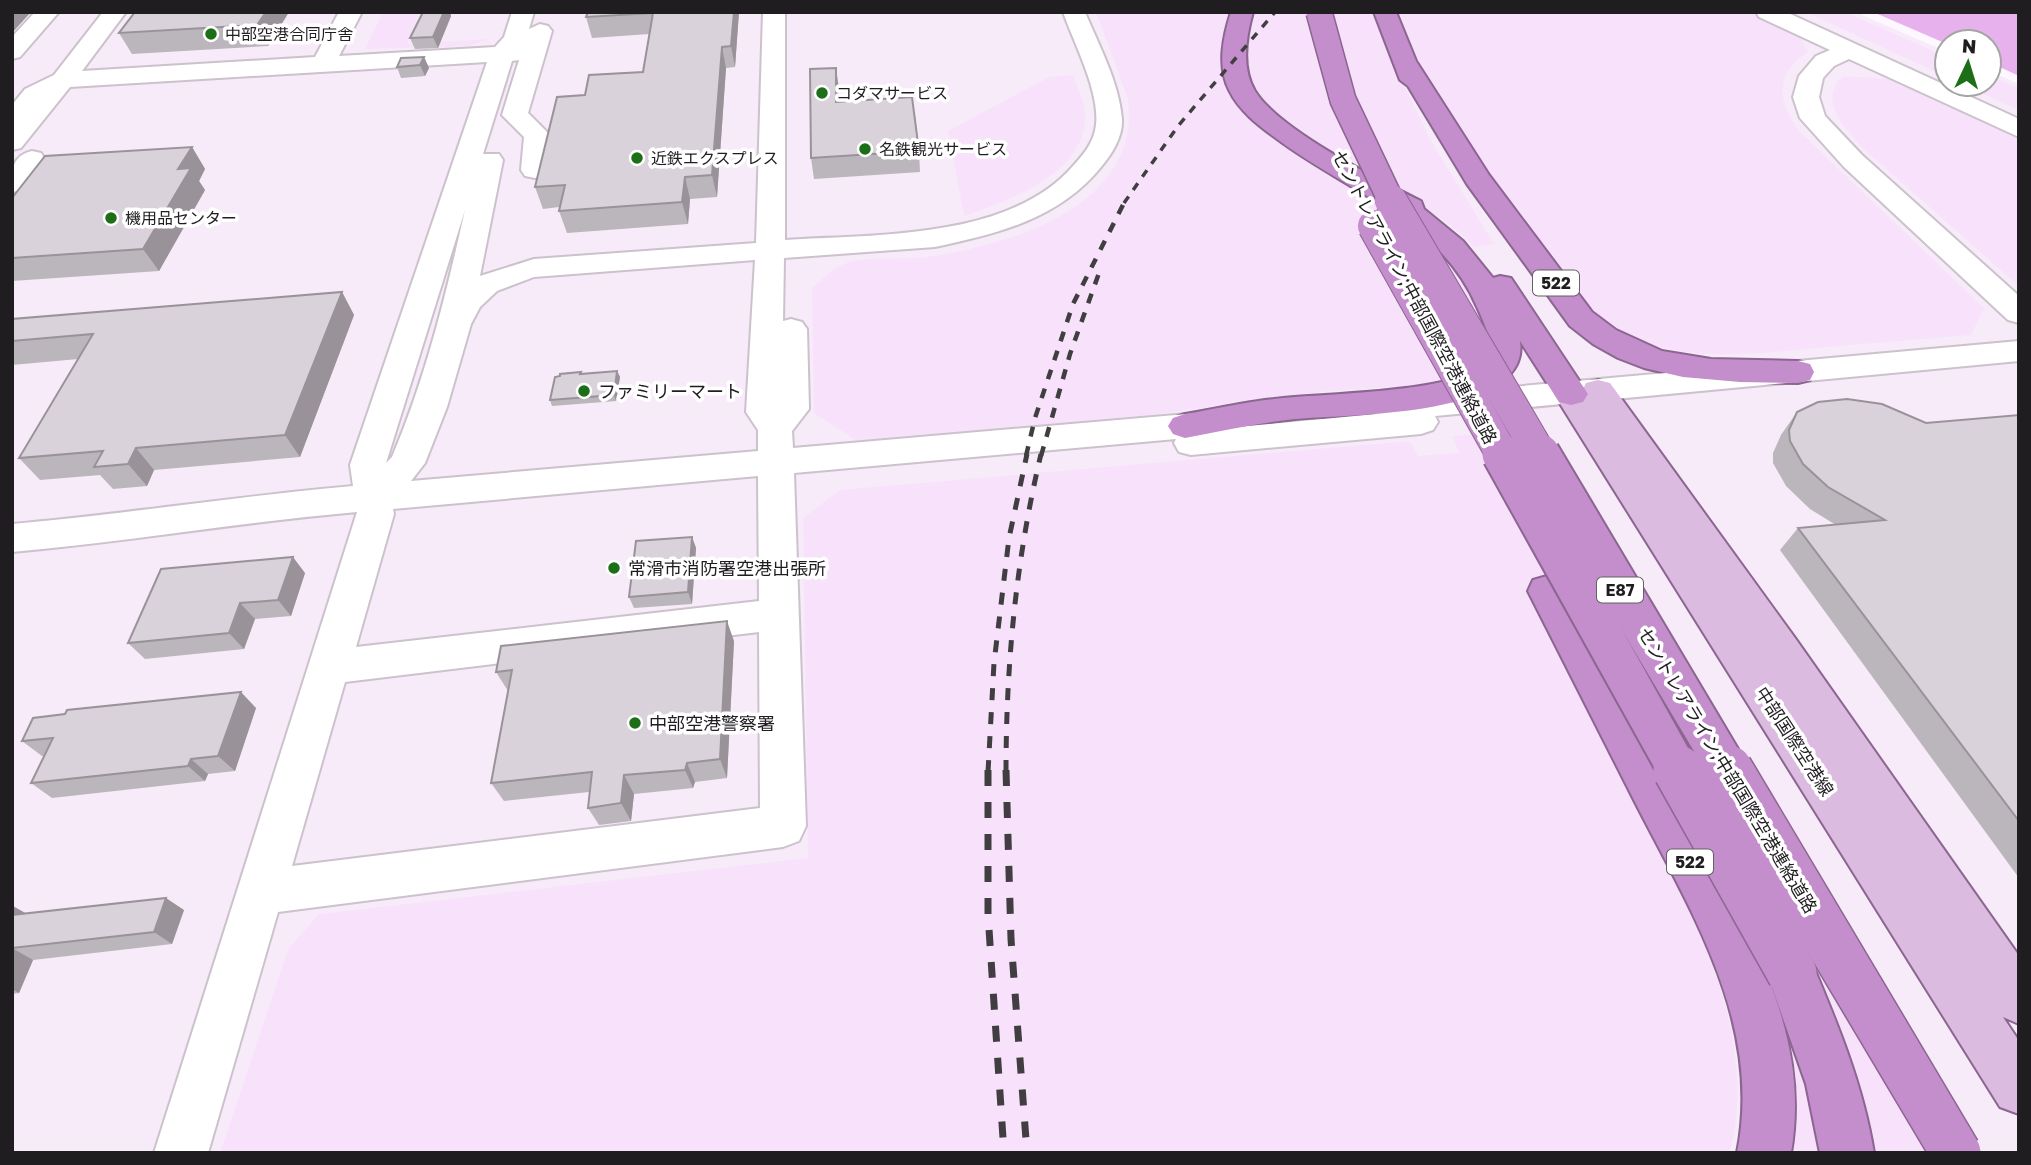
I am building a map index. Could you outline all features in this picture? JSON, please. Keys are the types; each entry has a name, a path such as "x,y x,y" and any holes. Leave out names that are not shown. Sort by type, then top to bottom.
{"highway":[{"name":"セントレアライン;中部国際空港連絡道路","path":"1294,12 1320,113 1337,155 1378,205 1792,973 1816,1033 1836,1096 1847,1153"},
{"name":"セントレアライン;中部国際空港連絡道路","path":"1319,12 1335,77 1347,111 1391,204 1956,1153"},
{"name":"522","path":"1385,12 1424,110 1589,399"},
{"name":"522","path":"1185,426 1274,410 1436,395 1472,387 1488,380 1502,367 1506,351 1503,333 1483,285 1448,241 1378,205 1298,141 1272,125 1255,109 1237,80 1234,49 1239,22"},
{"name":"522","path":"1402,57 1477,178 1581,318 1599,335 1625,351 1678,366 1707,370 1798,372"},
{"name":"522","path":"1378,205 1419,210 1440,224 1476,256 1589,399"},
{"name":"522","path":"1378,205 1395,288 1471,437 1508,519 1719,917 1732,948 1757,1017 1767,1060 1771,1100 1764,1153"}],"main road":[{"name":"522","path":"1589,399 1781,650 2019,999"},
{"name":"中部国際空港線","path":"1589,399 2019,1088"}],"street":[{"path":"12,52 48,12"},
{"path":"12,184 22,150 63,80 115,12"},
{"path":"323,64 351,12"},
{"path":"375,506 368,465 502,54 515,39 523,12"},
{"path":"535,170 537,135 515,115 546,12"},
{"path":"774,12 781,250"},
{"path":"260,892 783,826 776,457 763,412 781,250 792,12"},
{"path":"455,324 467,301 487,284 498,278 534,268 935,238 1012,218 1047,202 1070,186 1098,154 1109,122 1101,88 1074,12"},
{"path":"1767,12 2019,129"},
{"path":"1787,12 2019,121"},
{"path":"1849,50 1825,61 1811,76 1806,97 1813,118 1853,161 2019,313"},
{"path":"12,122 34,94 63,80 533,52"},
{"path":"181,1153 329,667 375,506 407,463 430,407 455,324 492,147 516,74 502,54"},
{"path":"492,147 483,237 485,248 500,261 534,268"},
{"path":"12,538 80,532 262,507 375,506 776,457 1589,399 1798,372 2019,351"},
{"path":"776,457 1589,399 2019,365"},
{"path":"390,397 405,396 430,407"},
{"path":"329,667 779,614"}],"shaded area":[{"path":"12,12 1855,12 1933,46 1933,98 2003,98 2003,77 2019,84 2019,1153 12,1153"},
{"path":"383,12 420,12 407,44 490,39 467,46 365,49"},
{"path":"1096,12 1753,12 1798,33 1808,52 1789,70 1783,89 1787,110 1800,132 1984,308 1971,335 1732,354 1671,349 1642,341 1614,328 1587,308 1458,135 1411,56 1390,56 1431,141 1494,244 1475,247 1449,224 1425,209 1366,189 1464,268 1492,331 1453,383 1328,391 1142,416 857,441 814,413 812,288 847,263 927,257 996,242 1031,230 1064,214 1093,193 1114,167 1127,136 1128,99"},
{"path":"1806,12 1845,12 1933,51 1933,71"},
{"path":"1873,12 2019,12 2019,76 2003,69 2003,28 1933,28 1933,38"},
{"path":"1073,75 1085,112 1083,133 1075,151 1043,181 1003,202 964,216 948,131 1049,77"},
{"path":"1844,76 1899,80 2019,140 2019,286 1850,134 1833,105 1836,85"},
{"path":"2003,81 2019,88 2019,110 1992,98 2003,98"},
{"path":"1514,431 1932,1153 1783,1153 1787,1130 1703,936 1726,1008 1734,1044 1737,1099 1729,1153 220,1153 288,949 319,914 808,858 803,518 840,490 1410,441 1418,456 1459,453 1452,436"}],"building":[{"path":"135,12 266,12 257,25 119,33"},
{"path":"423,12 444,12 433,37 410,38"},
{"name":"近鉄エクスプレス","path":"588,12 734,12 731,46 722,47 712,175 685,177 682,202 559,211 565,185 535,187 557,97 585,95 589,75 643,72 653,13 586,17"},
{"path":"424,57 420,65 397,67 401,58"},
{"path":"836,68 836,102 912,97 919,151 811,158 810,69"},
{"name":"機用品センター","path":"192,147 178,169 191,168 143,249 12,258 12,198 45,156"},
{"path":"342,292 285,435 136,448 128,464 94,467 103,451 19,458 93,334 12,341 12,319"},
{"path":"617,371 614,395 550,400 555,377 560,374"},
{"path":"1847,399 1882,404 1926,423 2019,415 2019,821 1798,528 1885,520 1828,487 1803,464 1790,441 1789,430 1797,412 1818,402"},
{"path":"692,537 688,592 629,597 636,541"},
{"path":"293,557 278,600 240,603 229,633 128,643 161,569"},
{"path":"727,621 720,759 687,763 685,770 624,775 621,803 588,808 592,772 491,783 512,670 496,672 501,646"},
{"path":"241,692 218,756 191,759 188,766 31,783 53,738 22,741 33,718 65,714 67,710"},
{"path":"166,898 154,932 12,948 12,915"}],"railway":[{"path":"1124,203 1178,126 1275,12"},
{"path":"1026,456 1035,418 1073,304 1125,201"},
{"path":"1041,456 1070,354 1099,273"},
{"path":"988,772 994,663 1009,538 1027,454"},
{"path":"1006,771 1014,612 1025,533 1041,454"},
{"path":"1006,771 1011,939 1027,1153"},
{"path":"988,772 988,914 1004,1153"}],"place":[{"name":"中部空港合同庁舎","path":"211,34"},
{"name":"コダマサービス","path":"822,93"},
{"name":"名鉄観光サービス","path":"865,149"},
{"name":"近鉄エクスプレス","path":"637,158"},
{"name":"機用品センター","path":"111,218"},
{"name":"ファミリーマート","path":"584,391"},
{"name":"常滑市消防署空港出張所","path":"614,568"},
{"name":"中部空港警察署","path":"635,723"}]}
